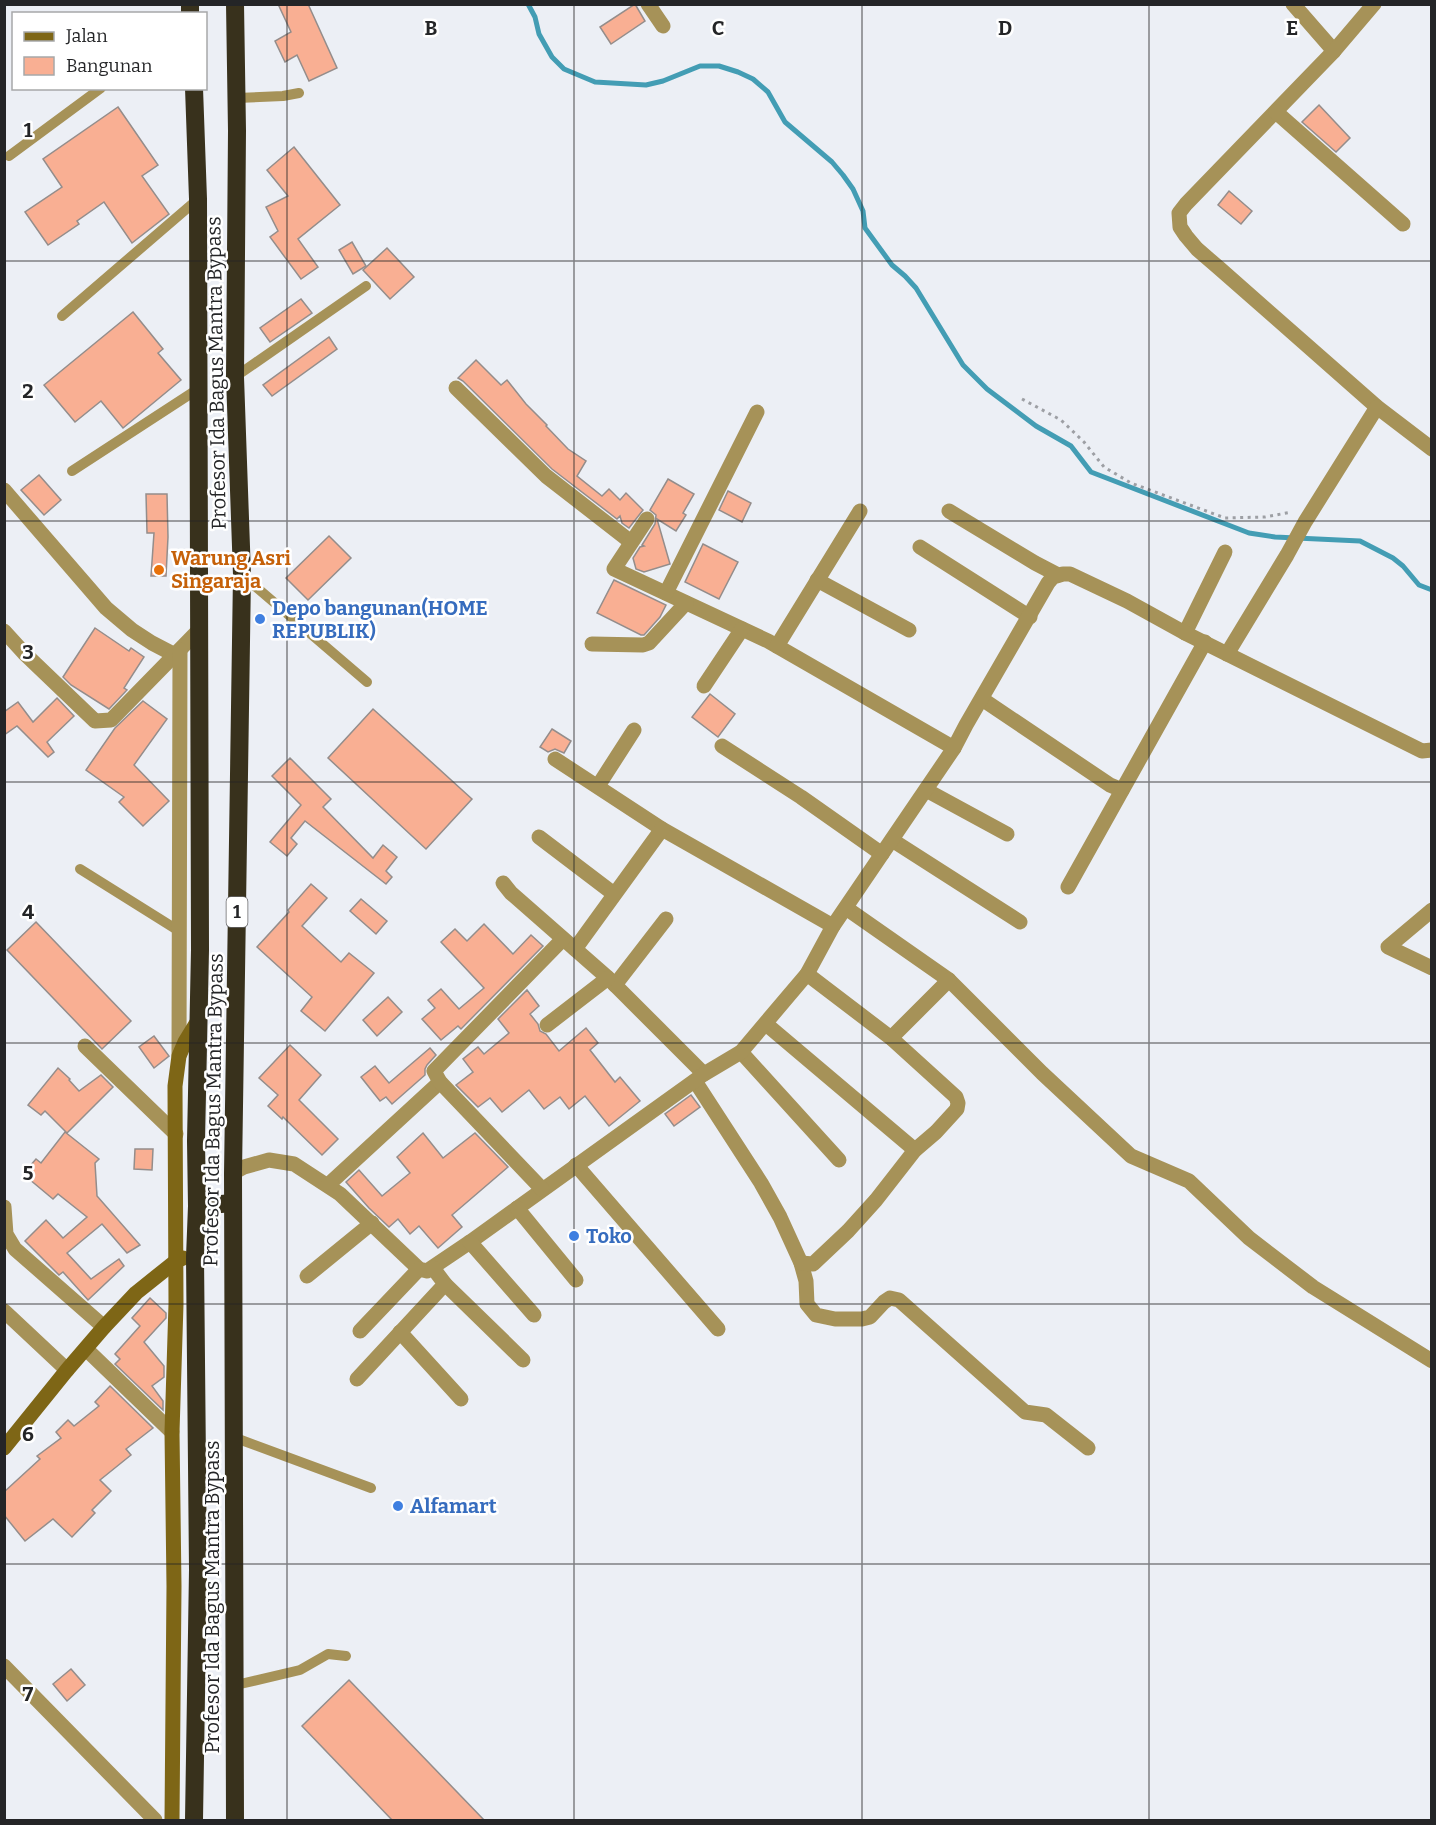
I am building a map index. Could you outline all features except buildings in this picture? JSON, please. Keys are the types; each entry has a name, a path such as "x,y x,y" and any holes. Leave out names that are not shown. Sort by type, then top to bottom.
{"highway":[{"name":"Profesor Ida Bagus Mantra Bypass","path":"235,4 237,98 235,377 242,575 233,1173 235,1820"},
{"name":"Profesor Ida Bagus Mantra Bypass","path":"194,90 198,199 199,1019 195,1257 198,1570 194,1821"},
{"path":"197,1206 233,1203"}],"street":[{"path":"648,4 663,26"},
{"path":"1293,4 1334,51"},
{"path":"1374,4 1334,51 1186,204 1179,213 1180,227 1197,249 1377,406 1431,449"},
{"path":"1276,112 1403,224"},
{"path":"456,388 546,476 631,542"},
{"path":"1227,654 1313,508 1377,406"},
{"path":"666,594 758,412"},
{"path":"4,490 106,608 152,644 177,653"},
{"path":"949,510 1058,575"},
{"path":"777,646 860,511"},
{"path":"647,519 614,569 777,646 954,748"},
{"path":"920,548 1030,617"},
{"path":"1185,633 1225,552"},
{"path":"360,1331 426,1268 470,1242 699,1078 741,1052 807,974 834,926 954,748 1053,577 1070,574 1422,751 1431,750"},
{"path":"817,580 909,630"},
{"path":"592,644 643,645 649,643 686,603"},
{"path":"704,687 742,629"},
{"path":"4,631 95,721 111,720 199,630"},
{"path":"1068,888 1204,642"},
{"path":"172,1821 174,1586 172,1432 176,1304 175,1086 179,1056 177,653"},
{"path":"981,699 1110,785 1122,790"},
{"path":"598,786 634,730"},
{"path":"722,746 801,797 882,854"},
{"path":"555,759 662,829 834,926"},
{"path":"926,790 1007,834"},
{"path":"542,1189 440,1082 435,1070 569,944 614,894 662,829"},
{"path":"539,837 614,894"},
{"path":"892,840 1020,922"},
{"path":"503,883 511,893 611,981 699,1078 780,1217 801,1263 806,1281 807,1304 816,1315 835,1319 862,1319 870,1317 890,1298 899,1300 1025,1412 1046,1415 1088,1449"},
{"path":"846,908 948,980 1041,1073 1131,1156 1189,1180 1249,1238 1313,1287 1431,1361"},
{"path":"1431,910 1388,947 1431,968"},
{"path":"547,1024 611,981 666,919"},
{"path":"801,1263 813,1264 829,1250 876,1200 915,1150 936,1132 957,1108 958,1103 956,1098 891,1038 807,974"},
{"path":"891,1038 948,980"},
{"path":"179,1056 199,1019"},
{"path":"766,1024 915,1150"},
{"path":"85,1046 176,1134"},
{"path":"741,1052 839,1160"},
{"path":"328,1185 440,1082"},
{"path":"233,1173 269,1160 288,1162 328,1185 445,1284 523,1360"},
{"path":"576,1165 718,1329"},
{"path":"4,1207 6,1234 15,1249 104,1327"},
{"path":"516,1208 576,1280"},
{"path":"307,1276 372,1223"},
{"path":"470,1242 534,1315"},
{"path":"4,1448 67,1370 136,1293 176,1261 195,1257"},
{"path":"357,1379 445,1284"},
{"path":"4,1311 67,1370"},
{"path":"400,1332 461,1400"},
{"path":"86,1349 172,1432"},
{"path":"4,1666 155,1821"}],"lane":[{"path":"9,156 98,90"},
{"path":"237,98 299,93"},
{"path":"62,316 198,199"},
{"path":"235,377 366,286"},
{"path":"72,471 198,389"},
{"path":"242,575 367,682"},
{"path":"80,869 179,931"},
{"path":"233,1437 371,1488"},
{"path":"236,1685 300,1670 328,1654 346,1656"}],"path":[{"path":"1022,399 1061,420 1084,442 1104,467 1131,483 1225,518 1265,517 1313,508"}],"waterway":[{"path":"528,4 535,17 539,34 552,57 564,69 595,82 646,85 663,81 700,66 719,66 753,79 768,92 785,122 832,162 843,175 853,189 863,211 865,228 892,265 916,288 963,365 987,389 1036,426 1071,446 1091,472 1249,533 1275,537 1360,541 1393,558 1419,585 1432,590"}],"place":[{"name":"Warung Asri Singaraja","path":"159,570"},
{"name":"Depo bangunan(HOME REPUBLIK)","path":"260,619"},
{"name":"Toko","path":"574,1236"},
{"name":"Alfamart","path":"398,1506"}]}
